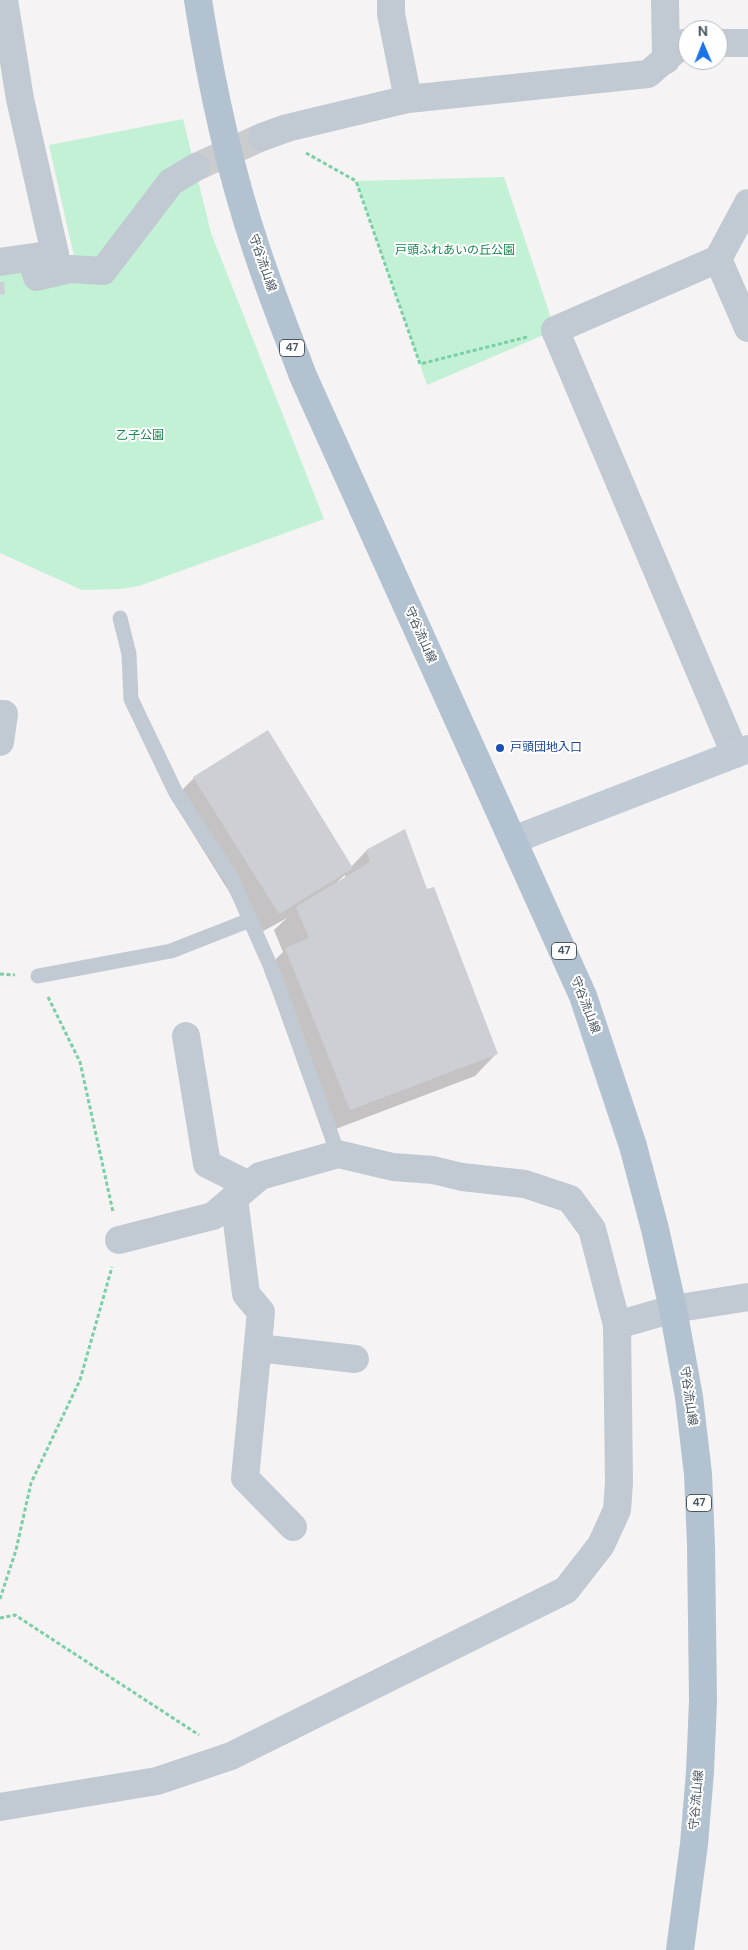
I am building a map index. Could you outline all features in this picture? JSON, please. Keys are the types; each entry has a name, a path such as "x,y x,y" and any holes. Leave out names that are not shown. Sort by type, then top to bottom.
{"main road":[{"name":"守谷流山線","path":"198,0 232,165 256,247 278,311 303,376 583,996 608,1065 633,1146 673,1309 689,1397 698,1474 704,1620 703,1701 694,1844 680,1950"}],"street":[{"path":"0,262 55,254 10,101 4,0"},
{"path":"391,0 391,14 408,99"},
{"path":"665,0 666,60"},
{"path":"728,43 748,43"},
{"path":"275,133 408,99 648,74 678,49"},
{"path":"31,258 37,278 70,269 103,271 171,182 196,167"},
{"path":"514,840 741,751 555,330 718,259 748,203"},
{"path":"718,259 748,328"},
{"path":"0,714 4,714 0,742"},
{"path":"186,1036 207,1164 242,1192 246,1294 261,1312 245,1478 293,1527"},
{"path":"0,1807 157,1781 231,1756 566,1590 601,1545 617,1510 619,1483 617,1325 592,1229 570,1198 525,1184 462,1177 433,1170 393,1167 338,1154 260,1176 213,1216 119,1240"},
{"path":"617,1325 673,1309 748,1297"},
{"path":"258,1348 355,1359"}],"lane":[{"path":"120,618 129,654 131,699 176,793 231,877 273,972 338,1154"},
{"path":"38,976 171,951 250,920"}],"path":[{"path":"275,133 356,181 420,364 555,330"},
{"path":"0,1599 16,1550 32,1483 80,1380 119,1240 80,1062 38,976"},
{"path":"0,1618 15,1615 231,1756"}],"green space":[{"name":"乙子公園","path":"183,119 211,233 324,519 139,586 120,589 82,590 0,553 0,272 75,261 49,145"},
{"name":"戸頭ふれあいの丘公園","path":"504,177 555,330 427,385 356,181"}],"building":[{"path":"0,282 4,282 5,294 0,295"},
{"path":"268,730 353,868 279,914 193,777"},
{"path":"405,829 427,889 434,887 498,1054 350,1110 285,948 309,938 296,907 370,862 366,850"}],"tunnel":[{"path":"196,167 262,137"}],"place":[{"name":"戸頭団地入口","path":"500,748"}]}
